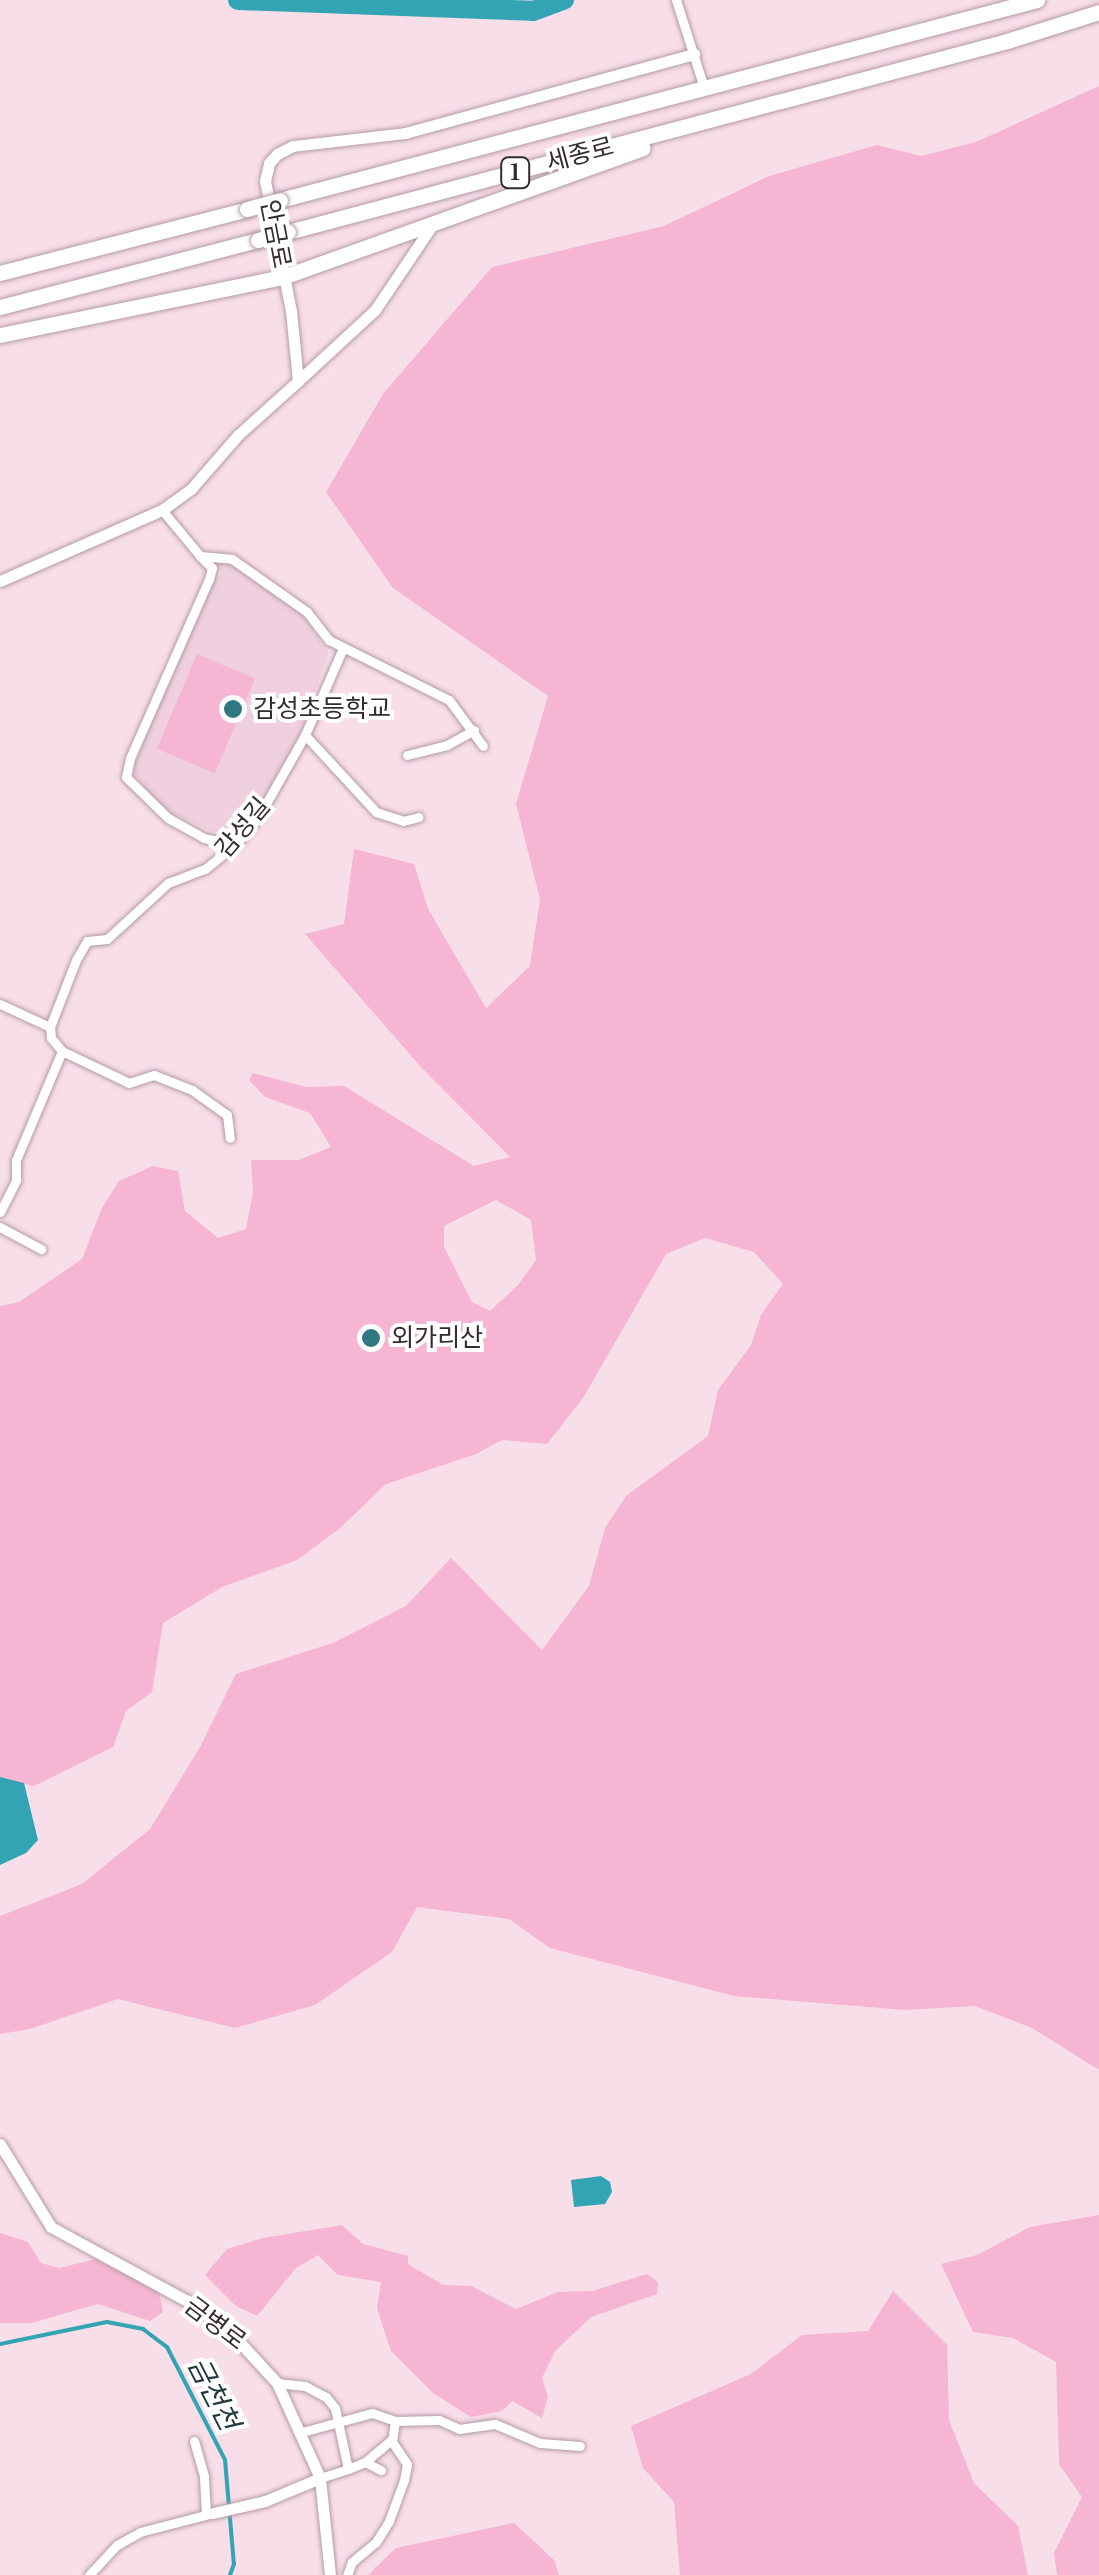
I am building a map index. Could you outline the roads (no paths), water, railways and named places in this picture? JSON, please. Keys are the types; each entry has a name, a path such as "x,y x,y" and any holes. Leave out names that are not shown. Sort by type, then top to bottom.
{"highway":[{"name":"세종로","path":"0,273 1037,0"},
{"name":"세종로","path":"0,307 741,112 1099,12"},
{"path":"0,334 284,277 430,228 741,112"}],"street":[{"path":"676,0 704,90"},
{"name":"안금로","path":"298,381 300,372 265,181 269,163 277,154 292,146 422,129 694,54"},
{"path":"0,582 162,510 192,488 238,435 374,310 430,228"},
{"path":"162,510 212,568 130,758 126,777 168,818 204,838 236,845"},
{"path":"200,556 232,559 307,612 329,640 449,700 483,746"},
{"name":"감성길","path":"50,1027 87,941 107,938 168,883 205,870 236,845 259,816 305,735 343,648"},
{"path":"407,755 448,744 474,730"},
{"path":"305,735 376,812 403,821 419,817"},
{"path":"0,1004 50,1027 50,1038 62,1052 129,1083 154,1075 192,1090 227,1114 230,1138"},
{"path":"0,1212 16,1180 16,1160 62,1052"},
{"path":"0,1227 41,1249"},
{"name":"금병로","path":"0,2144 51,2228 193,2304 234,2336 278,2383 320,2478 330,2575"},
{"path":"278,2383 304,2386 326,2396 338,2422 348,2470"},
{"path":"302,2432 372,2413 394,2421 440,2420 459,2429 494,2424 540,2442 580,2446"},
{"path":"88,2575 118,2544 140,2532 252,2504 365,2462 392,2439 394,2421"},
{"path":"347,2575 352,2562 376,2542 389,2521 404,2480 404,2454 392,2439"},
{"path":"194,2441 210,2513"},
{"path":"365,2462 380,2470"}],"water":[{"path":"0,1777 24,1783 38,1840 26,1853 0,1865"},
{"path":"601,2176 610,2182 612,2192 605,2204 574,2207 571,2180"}],"waterway":[{"path":"238,0 533,11 564,0"},
{"name":"금천천","path":"0,2344 107,2322 143,2329 167,2347 225,2460 234,2564 230,2575"}],"place":[{"name":"감성초등학교","path":"233,709"},
{"name":"외가리산","path":"371,1338"}]}
